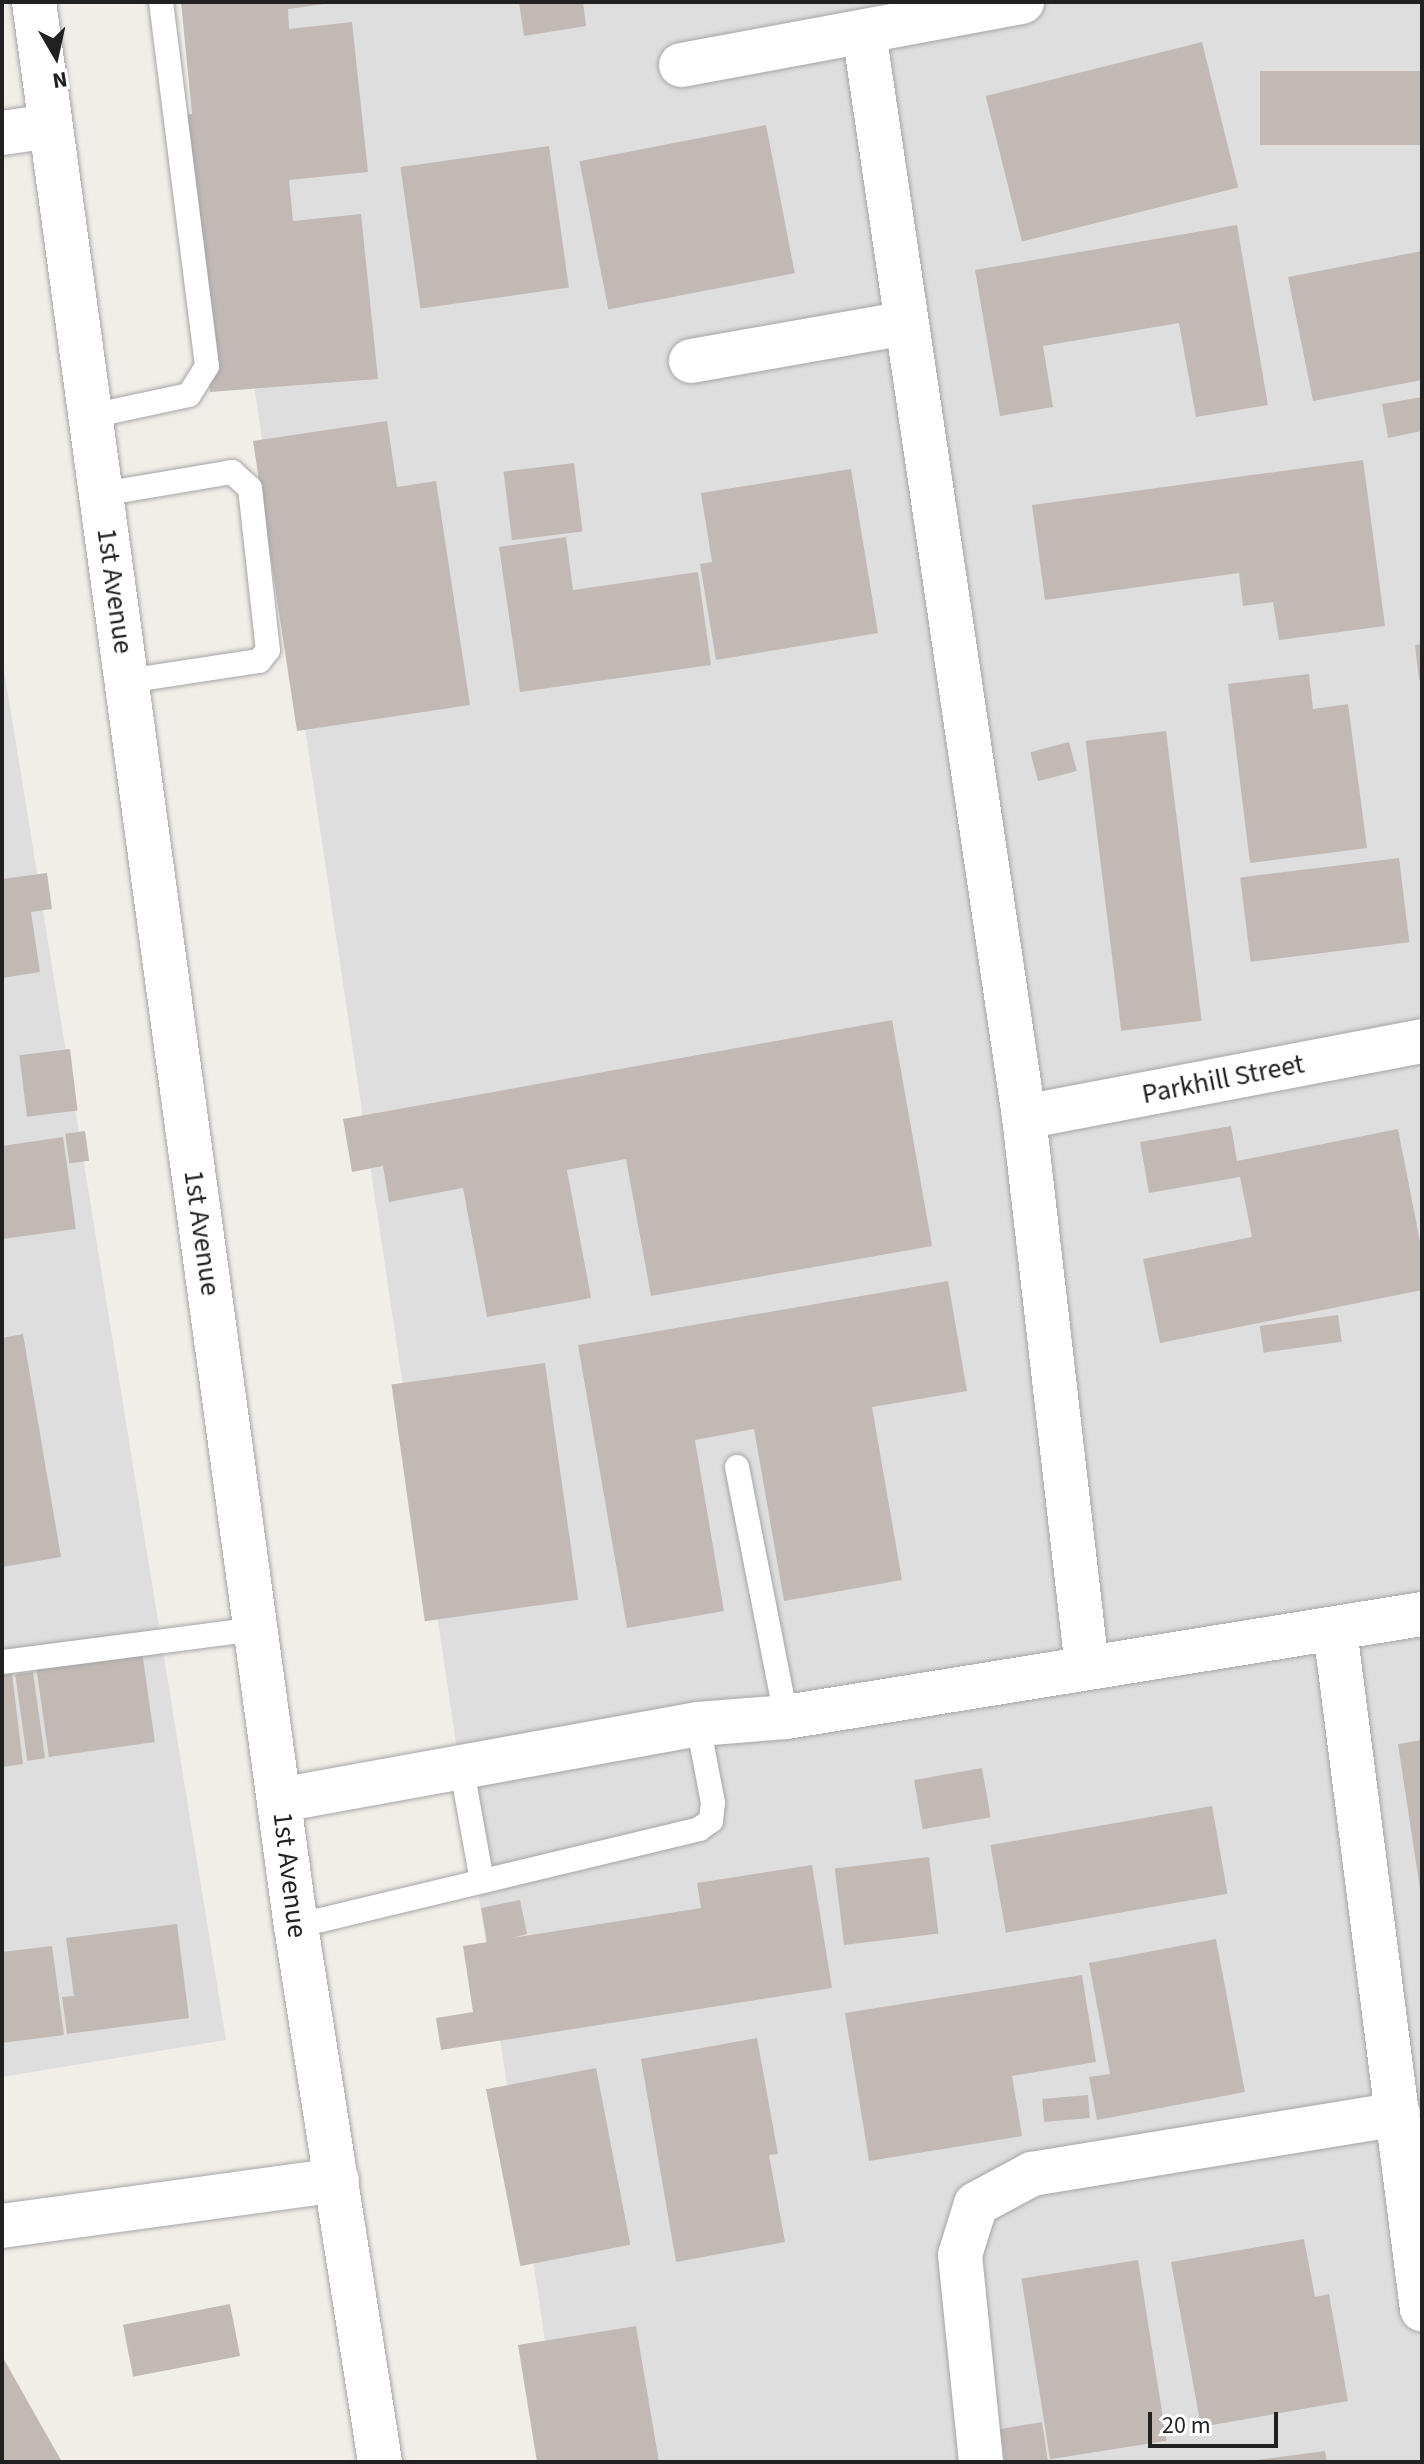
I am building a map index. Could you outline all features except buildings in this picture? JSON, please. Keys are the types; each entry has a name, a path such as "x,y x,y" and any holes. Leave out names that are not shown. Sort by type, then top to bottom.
{"street":[{"name":"1st Avenue","path":"34,2 296,1926 380,2462"},
{"path":"681,65 1022,2"},
{"path":"864,32 1024,1117 1087,1667"},
{"path":"2,133 51,126"},
{"path":"691,361 907,323"},
{"name":"Parkhill Street","path":"1024,1117 1422,1041"},
{"path":"280,1800 462,1770 698,1724 786,1717 1422,1614"},
{"path":"1335,1630 1422,2309"},
{"path":"981,2462 960,2255 976,2204 1032,2174 1398,2114"},
{"path":"2,2226 337,2180"}],"lane":[{"path":"91,416 189,395 207,366 161,2"},
{"path":"102,494 232,472 250,488 268,650 259,661 127,681"},
{"path":"737,1467 786,1717"},
{"path":"2,1662 257,1629"},
{"path":"296,1926 699,1829 711,1821 698,1724"},
{"path":"462,1770 482,1881"}],"shaded area":[{"path":"197,2 1422,2 1422,2462 563,2462"},
{"path":"2,657 226,2040 2,2077"}]}
